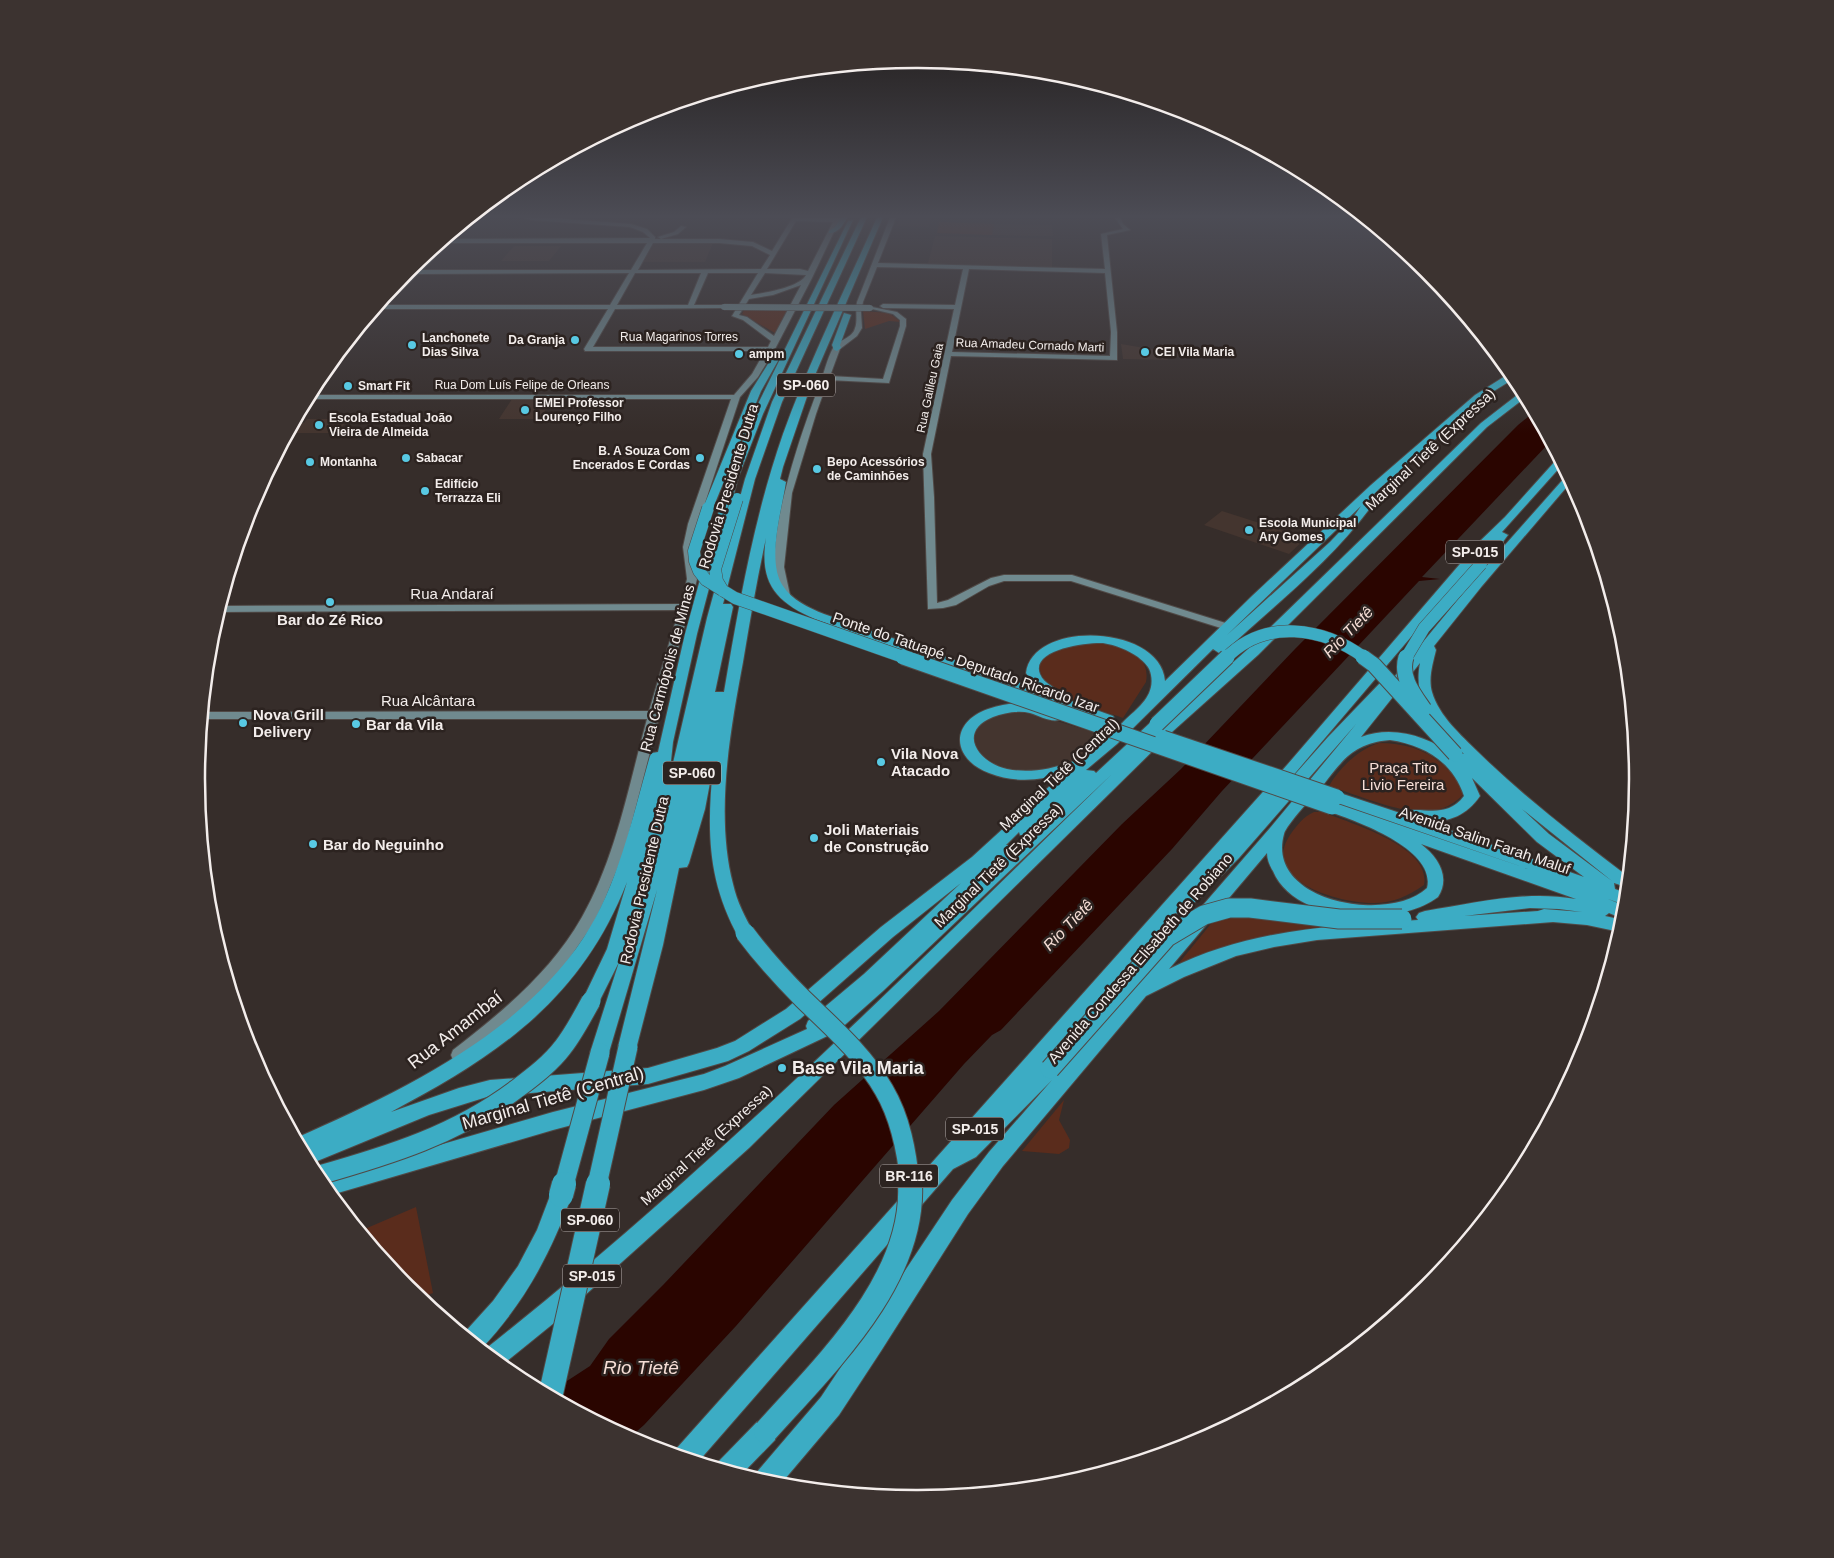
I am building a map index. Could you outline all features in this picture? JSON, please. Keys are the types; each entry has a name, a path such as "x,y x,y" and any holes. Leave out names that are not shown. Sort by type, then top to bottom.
{"highway":[{"name":"Rodovia Presidente Dutra","path":"666,742 691,634 733,478 758,414 818,288"},
{"name":"Rodovia Presidente Dutra","path":"476,1336 506,1302 532,1264 552,1222 600,1053 661,851 719,596 750,479 777,402 831,288"},
{"name":"Rodovia Presidente Dutra","path":"552,1389 628,1047 654,945 724,618 758,479 789,392 837,288"},
{"name":"SP-060","path":"748,591 762,521 780,460 804,391 849,288"},
{"path":"837,348 836,345 855,288"},
{"path":"723,469 756,391 802,314 806,312"},
{"path":"312,1153 422,1109 459,1096 490,1088 648,1076 721,1055 742,1046 787,1018 849,964 996,846 1088,760 1112,741 1375,486 1478,397 1506,380"},
{"path":"723,469 725,453 750,388 748,383"},
{"name":"Marginal Tietê (Expressa)","path":"498,1353 546,1315 742,1142 993,900 1142,753 1253,652 1484,425 1518,399"},
{"path":"724,592 718,585 715,569 755,447 764,439"},
{"path":"780,460 782,479 770,566 774,583 785,595"},
{"name":"SP-015","path":"689,1453 1148,931 1395,648 1482,545 1556,466"},
{"name":"Ponte do Tatuapé - Deputado Ricardo Izar","path":"723,469 695,542 694,558 701,575 709,583 724,592 825,631 1101,720"},
{"name":"Avenida Condessa Elisabeth de Robiano","path":"771,1475 830,1406 978,1181 1276,832 1478,583 1564,484"},
{"path":"1308,567 1356,521 1371,500 1376,490 1375,486"},
{"path":"1308,567 1346,542 1404,498 1414,493"},
{"path":"1509,518 1510,522 1507,528 1481,564 1410,647 1404,660 1407,680 1416,698 1455,754 1516,813 1571,860 1619,891"},
{"name":"Marginal Tietê (Central)","path":"839,1013 870,979 1005,850 1121,745 1214,654 1308,567"},
{"path":"654,945 667,914 697,809 731,645 739,612 748,591"},
{"name":"BR-116","path":"731,1466 766,1431 857,1325 883,1284 899,1251 908,1224 910,1192 909,1165 899,1120 883,1087 864,1061 773,969 745,933 726,893 721,868 717,803 729,701 748,591"},
{"name":"Ponte do Tatuapé - Deputado Ricardo Izar","path":"785,595 801,608 828,620 1101,720 1335,802"},
{"name":"Marginal Tietê (Central)","path":"333,1185 553,1121 704,1082 754,1063 811,1037 1157,724 1244,642 1265,634 1299,632 1320,635 1345,644 1360,653 1374,665 1455,754"},
{"path":"1088,760 1035,776 1004,773 978,760 970,751 966,742 967,733 982,716 1008,708 1026,708 1080,724 1101,720 1094,710 1043,688 1032,672 1032,665 1036,657 1053,646 1082,640 1096,639 1123,645 1148,658 1158,672 1158,685 1151,702"},
{"path":"1428,646 1424,680 1425,690 1430,704 1448,729 1490,772 1619,890"},
{"name":"SP-015","path":"1148,931 1181,906 1238,850 1343,727 1345,718 1395,655 1395,648"},
{"path":"1343,727 1407,665 1414,663"},
{"path":"1342,753 1365,740 1376,737 1397,737 1423,744 1446,756 1470,785 1472,796 1468,804 1457,812 1443,816 1422,817 1372,814"},
{"path":"325,1173 420,1145 462,1127 500,1104 555,1056 574,1032 591,1002 616,949 624,924 661,787 666,742"},
{"path":"306,1144 386,1106 436,1078 498,1037 540,1002 566,974 591,941 610,901 627,860 658,755 666,742"},
{"name":"Avenida Salim Farah Maluf","path":"1335,802 1372,814 1568,889 1619,894"},
{"path":"1276,832 1273,846 1274,860 1282,877 1306,895 1326,904 1369,911 1398,909 1432,893 1437,882 1435,872 1424,856 1372,814"},
{"path":"849,964 861,960 1005,850"},
{"path":"1409,918 1514,904 1544,902 1589,908 1614,921"},
{"path":"945,1162 969,1151 1050,1070 1161,944 1184,925 1201,916 1219,910 1239,908 1357,921 1516,913 1614,922"},
{"path":"1138,992 1178,972 1223,954 1274,940 1317,934 1552,916"}],"main road":[{"path":"612,307 624,288"},
{"path":"690,307 698,288"},
{"path":"753,288 735,316 745,318 754,323 775,340"},
{"path":"747,297 790,288"},
{"name":"Rua Carmópolis de Minas","path":"543,980 575,941 597,901 617,852 692,579 688,558 692,524 718,454 736,397 771,349 804,288"},
{"path":"785,595 779,567 788,493 799,454 837,348 855,335 860,324 858,315 865,288"},
{"name":"Rua Galileu Gaia","path":"962,288 927,454 930,497 932,607 951,604 995,580 1004,578 1072,578 1228,627"},
{"name":"Rua Amadeu Cornado Marti","path":"949,354 1110,359 1115,357 1109,288"},
{"path":"695,296 699,300 724,306"},
{"path":"385,307 958,307"},
{"name":"Rua Magarinos Torres","path":"612,307 588,349 771,349"},
{"path":"872,307 932,310 956,320"},
{"path":"826,378 886,380 903,326 903,319 896,313 872,307"},
{"name":"Rua Dom Luís Felipe de Orleans","path":"317,397 736,397"},
{"name":"Rua Andaraí","path":"227,609 685,607"},
{"name":"Rua Alcântara","path":"209,716 654,715"},
{"name":"Rua Amambaí","path":"386,1106 485,1036 521,1004 543,980"}],"shaded area":[{"name":"CEI Vila Maria","path":"1121,344 1179,353 1178,357 1167,357 1168,360 1123,359"},
{"name":"EMEI Professor Lourenço Filho","path":"512,399 548,399 551,401 540,419 499,419"},
{"name":"Escola Estadual João Vieira de Almeida","path":"307,419 349,419 337,433 296,433 301,423 304,423"},
{"name":"Escola Municipal Ary Gomes","path":"1222,511 1306,538 1289,554 1204,525"},
{"path":"1016,712 1037,715 1103,735 1075,760 1064,765 1037,771 1007,769 994,764 983,756 976,746 974,736 980,724 996,715"}],"green space":[{"path":"744,310 789,310 775,333 742,314"},
{"path":"863,311 889,313 901,322 889,321 865,329"},
{"path":"1090,643 1120,647 1137,656 1143,663 1146,671 1146,682 1123,718 1071,699 1048,684 1041,674 1040,664 1049,653 1062,648"},
{"name":"Praça Tito Livio Fereira","path":"1379,743 1411,747 1429,755 1454,776 1461,788 1462,796 1444,808 1423,812 1389,806 1329,786 1350,760 1357,754"},
{"path":"1314,812 1323,812 1369,830 1403,848 1416,859 1423,871 1424,885 1400,898 1388,902 1374,903 1343,899 1308,887 1295,877 1286,866 1283,851 1295,828 1303,819"},
{"path":"1254,916 1342,928 1265,937 1242,942 1179,963 1214,920"},
{"path":"1064,1100 1059,1120 1070,1140 1069,1148 1059,1154 1022,1151"},
{"path":"416,1207 433,1293 428,1295 414,1282 366,1228"}],"water":[{"name":"Rio Tietê","path":"1529,416 1546,447 1422,577 1440,579 1419,581 1222,791 1172,849 1001,1030 992,1035 964,1064 736,1326 644,1425 636,1432 602,1417 553,1390 590,1366 609,1339 664,1284 834,1105 939,1011 1122,824 1181,769 1295,649"}],"place":[{"name":"Da Granja","path":"575,340"},
{"name":"Lanchonete Dias Silva","path":"412,345"},
{"name":"CEI Vila Maria","path":"1145,352"},
{"name":"ampm","path":"739,354"},
{"name":"Smart Fit","path":"348,386"},
{"name":"EMEI Professor Lourenço Filho","path":"525,410"},
{"name":"Escola Estadual João Vieira de Almeida","path":"319,425"},
{"name":"Sabacar","path":"406,458"},
{"name":"B. A Souza Com Encerados E Cordas","path":"700,458"},
{"name":"Montanha","path":"310,462"},
{"name":"Bepo Acessórios de Caminhões","path":"817,469"},
{"name":"Edifício Terrazza Eli","path":"425,491"},
{"name":"Escola Municipal Ary Gomes","path":"1249,530"},
{"name":"Bar do Zé Rico","path":"330,602"},
{"name":"Nova Grill Delivery","path":"243,723"},
{"name":"Bar da Vila","path":"356,724"},
{"name":"Vila Nova Atacado","path":"881,762"},
{"name":"Joli Materiais de Construção","path":"814,838"},
{"name":"Bar do Neguinho","path":"313,844"},
{"name":"Base Vila Maria","path":"782,1068"}]}
